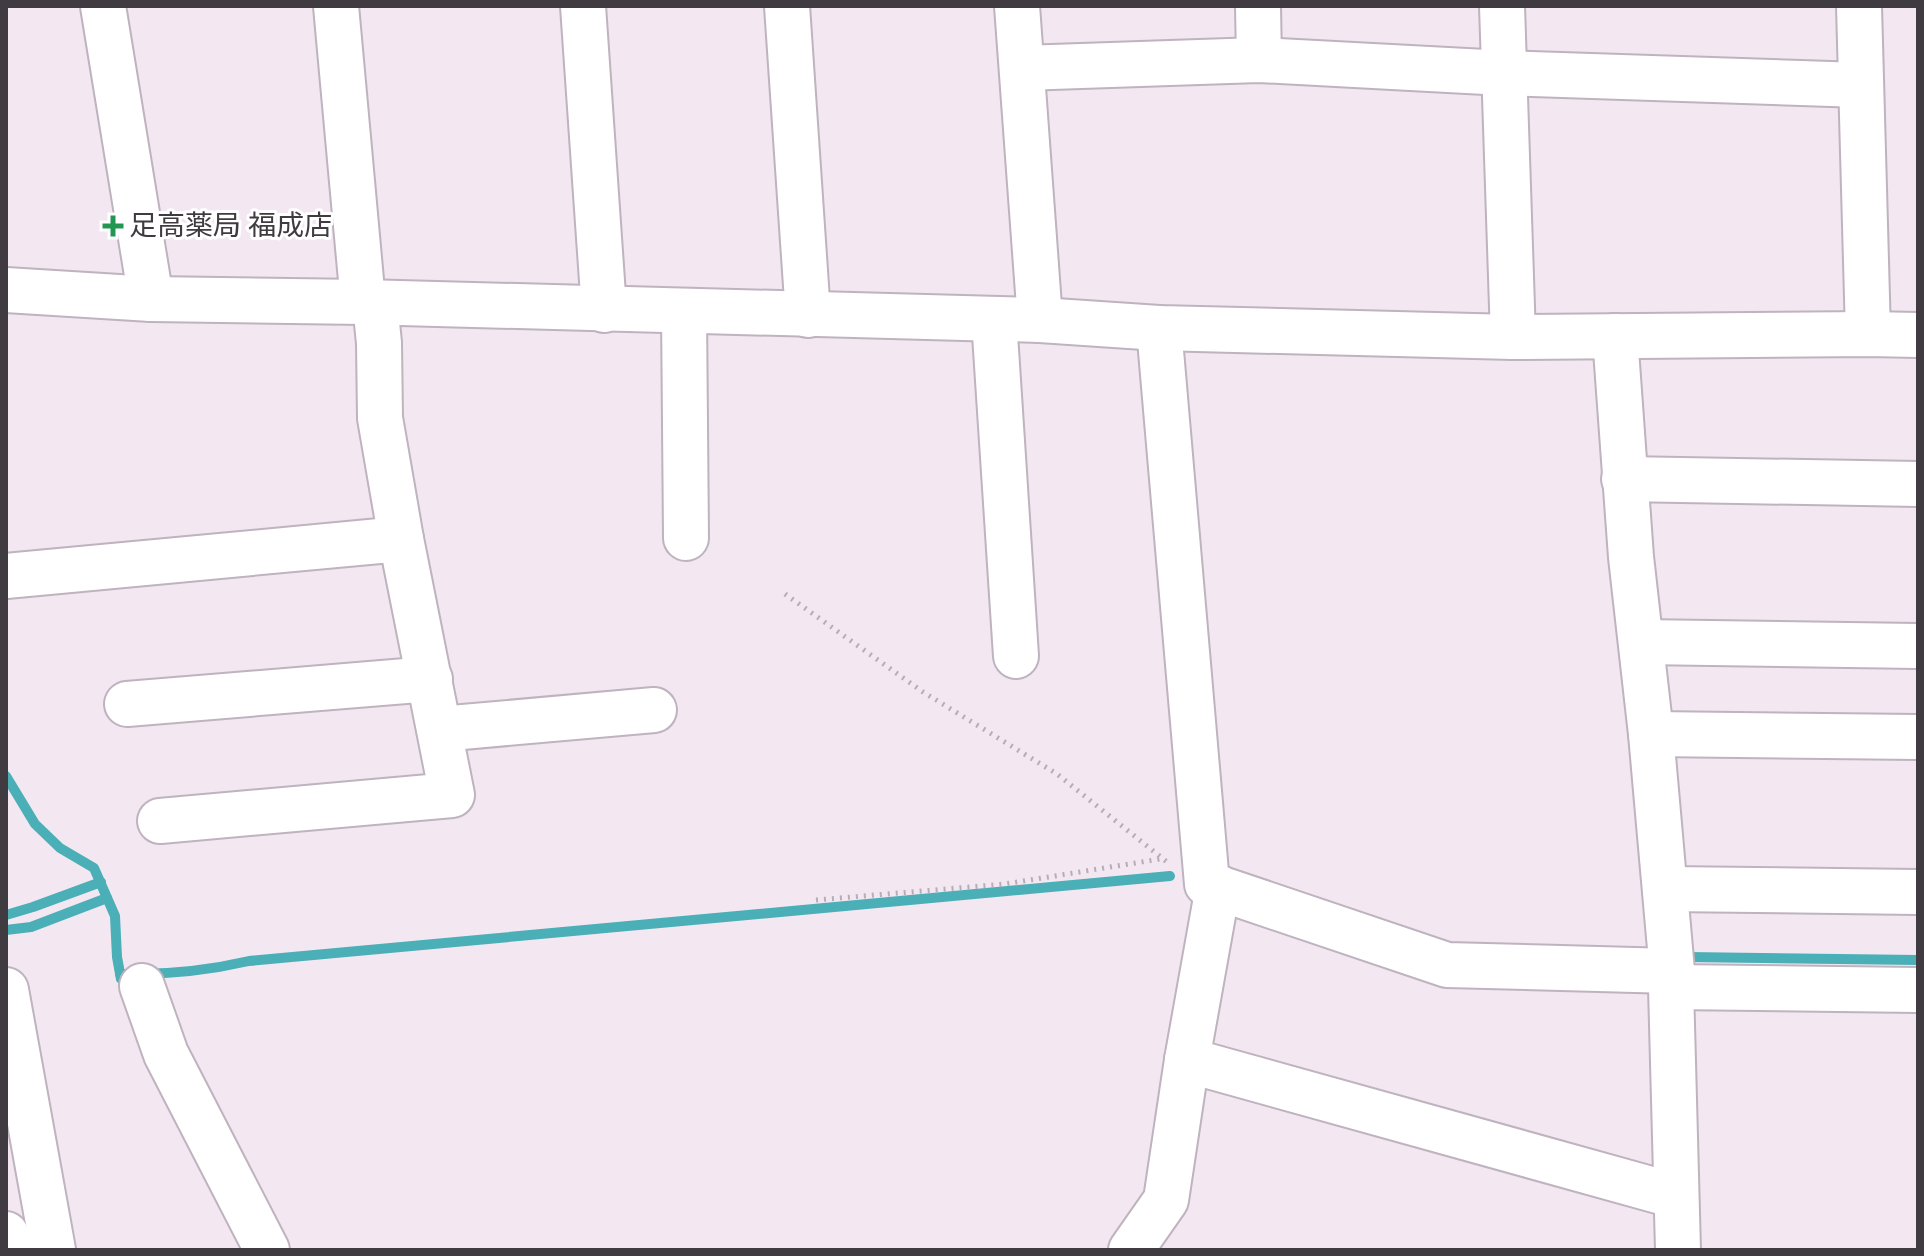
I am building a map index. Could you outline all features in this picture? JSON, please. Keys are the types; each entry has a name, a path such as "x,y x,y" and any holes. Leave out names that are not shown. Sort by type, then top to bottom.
{"street":[{"path":"103,6 149,285"},
{"path":"160,821 452,795 380,418 379,343 365,293 336,6"},
{"path":"583,6 603,297"},
{"path":"787,6 807,301"},
{"path":"1017,6 1039,307"},
{"path":"1258,6 1259,60"},
{"path":"1502,6 1513,337"},
{"path":"1859,6 1868,334"},
{"path":"1022,68 1259,60 1504,73 1861,85"},
{"path":"6,290 149,285 603,297 684,311 807,301 994,319 1039,307 1159,328 1513,337 1918,335"},
{"path":"684,311 686,538"},
{"path":"994,319 1016,656"},
{"path":"1131,1250 1166,1200 1212,886 1159,328"},
{"path":"1615,336 1624,479 1651,734 1672,979 1678,1250"},
{"path":"1624,479 1918,484"},
{"path":"6,576 401,539"},
{"path":"1641,642 1918,646"},
{"path":"127,704 430,679"},
{"path":"440,729 654,710"},
{"path":"1651,734 1918,737"},
{"path":"1212,886 1447,965 1918,990"},
{"path":"1665,889 1918,892"},
{"path":"142,986 166,1054 267,1250"},
{"path":"6,990 53,1250"},
{"path":"1187,1060 1676,1196"},
{"path":"6,1234 10,1250"}],"path":[{"path":"785,594 923,692 1057,774 1161,859 1212,886"},
{"path":"816,900 1005,884 1161,859"}],"waterway":[{"path":"6,776 35,824 60,848 94,868 115,916 121,979"},
{"path":"120,974 185,972 249,961 1170,876"},
{"path":"6,915 101,882"},
{"path":"6,930 31,927 107,898"},
{"path":"1687,957 1918,960"}],"place":[{"name":"足高薬局 福成店","path":"113,226"}]}
